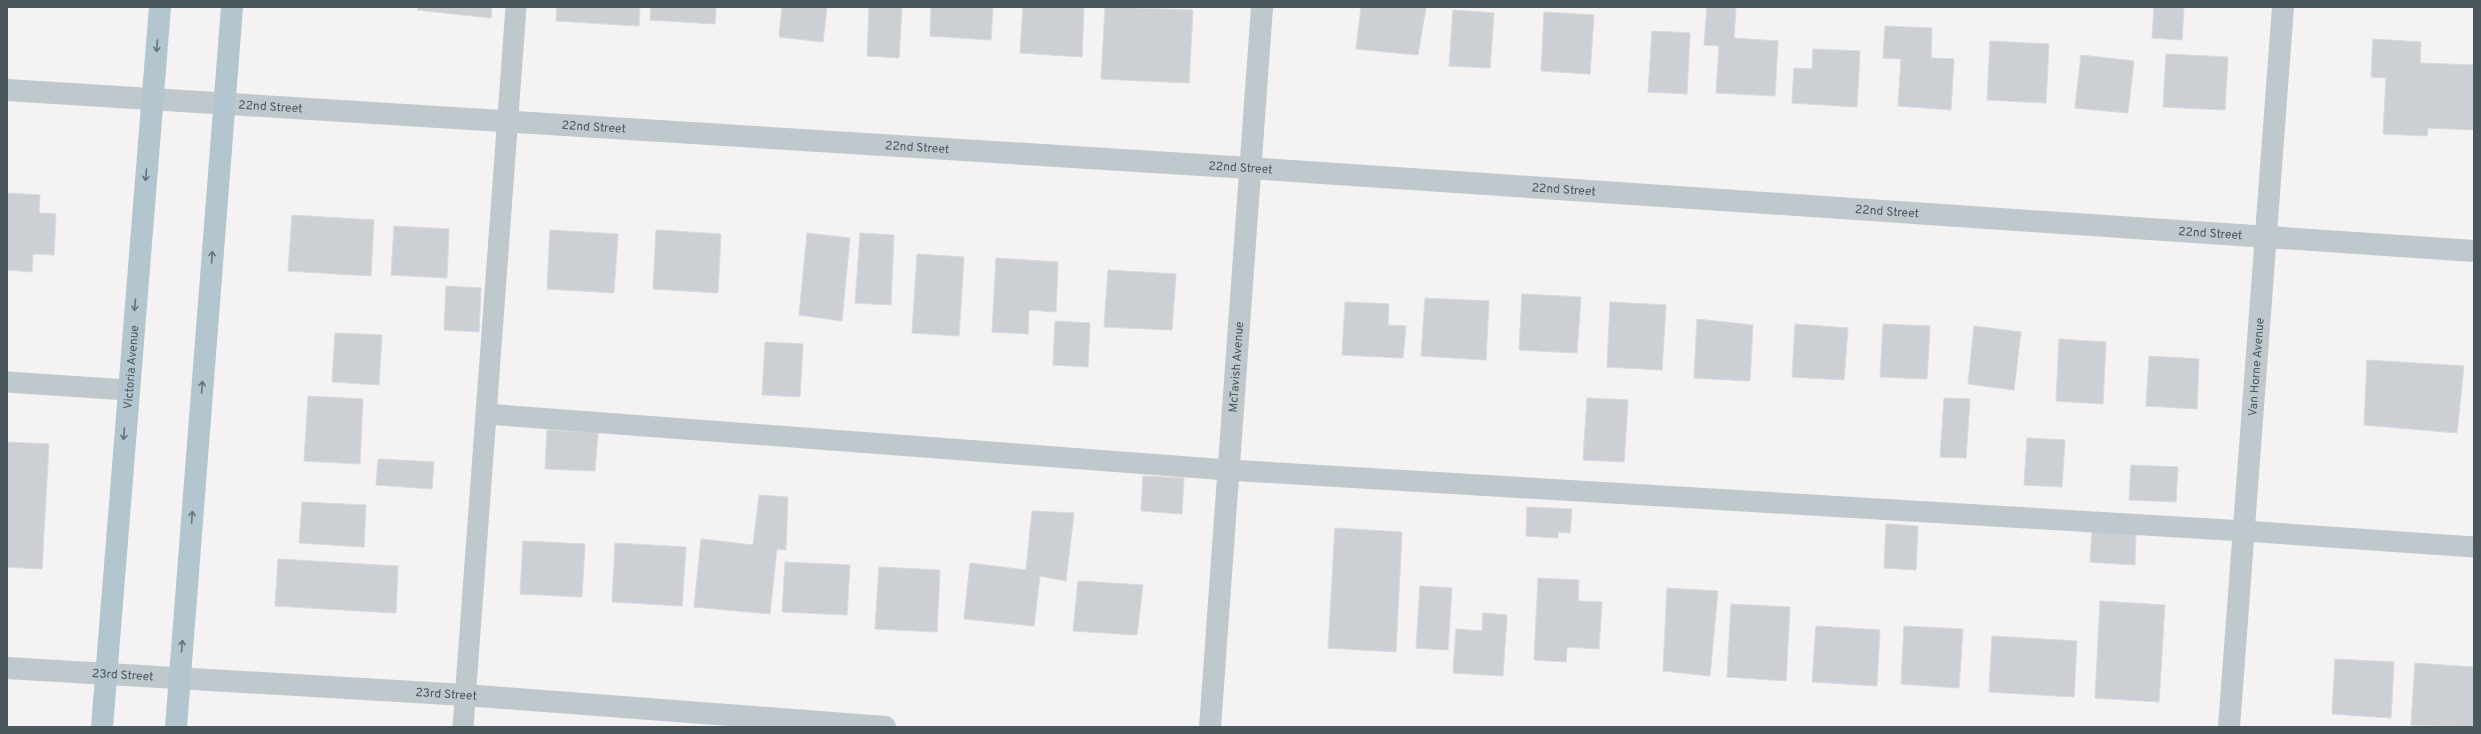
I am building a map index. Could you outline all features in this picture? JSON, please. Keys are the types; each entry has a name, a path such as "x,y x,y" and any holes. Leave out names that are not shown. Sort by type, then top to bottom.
{"main road":[{"name":"Victoria Avenue","path":"102,727 127,390 160,7"},
{"path":"176,727 232,7"}],"street":[{"name":"McTavish Avenue","path":"1210,727 1249,168 1262,7"},
{"name":"Van Horne Avenue","path":"2229,727 2267,237 2283,7"},
{"name":"22nd Street","path":"7,90 224,102 507,122 1249,168 2474,251"},
{"name":"23rd Street","path":"7,668 465,696 885,727"}],"lane":[{"path":"463,727 516,7"},
{"path":"7,382 127,390"},
{"path":"486,414 1228,470 2244,530 2474,547"}],"building":[{"path":"418,7 492,7 491,18 417,10"},
{"path":"557,7 640,7 639,26 556,21"},
{"path":"651,7 716,7 715,24 650,20"},
{"path":"782,7 827,7 823,42 779,37"},
{"path":"869,7 902,7 899,58 867,56"},
{"path":"931,7 993,7 991,40 930,36"},
{"path":"1023,7 1084,7 1082,57 1020,53"},
{"path":"1105,7 1193,10 1189,83 1101,79"},
{"path":"1361,7 1426,7 1418,55 1356,49"},
{"path":"1707,7 1736,7 1734,38 1778,41 1775,96 1716,93 1719,46 1704,45"},
{"path":"2154,7 2184,7 2182,40 2152,38"},
{"path":"1453,10 1494,13 1490,68 1449,66"},
{"path":"1544,12 1594,15 1590,74 1541,71"},
{"path":"1885,26 1932,28 1931,58 1954,59 1951,110 1898,106 1901,59 1883,58"},
{"path":"1652,31 1690,33 1687,94 1648,92"},
{"path":"2373,39 2421,42 2420,63 2474,65 2474,130 2428,128 2427,136 2383,134 2386,78 2371,77"},
{"path":"1990,41 2049,44 2046,103 1987,100"},
{"path":"1813,49 1860,51 1857,107 1792,103 1794,68 1812,69"},
{"path":"2166,54 2228,57 2225,110 2163,107"},
{"path":"2081,55 2134,61 2128,113 2075,108"},
{"path":"7,193 40,195 39,213 56,214 54,255 33,254 32,272 7,270"},
{"path":"292,215 374,220 371,276 288,271"},
{"path":"394,226 449,229 447,278 391,275"},
{"path":"550,230 618,234 614,293 547,289"},
{"path":"656,230 721,234 718,293 653,289"},
{"path":"807,233 850,238 842,321 799,315"},
{"path":"860,233 894,235 891,305 855,303"},
{"path":"917,254 964,257 959,336 912,333"},
{"path":"996,258 1058,262 1056,312 1029,310 1028,334 992,332"},
{"path":"1108,270 1176,274 1172,330 1104,327"},
{"path":"446,286 481,288 479,332 444,330"},
{"path":"1522,294 1581,297 1577,353 1519,350"},
{"path":"1425,298 1489,301 1486,360 1421,356"},
{"path":"1345,302 1389,304 1388,325 1406,326 1403,358 1342,355"},
{"path":"1610,302 1666,305 1662,370 1607,367"},
{"path":"1697,319 1753,325 1750,381 1694,378"},
{"path":"1055,321 1090,323 1088,367 1053,365"},
{"path":"1795,324 1848,328 1844,380 1792,377"},
{"path":"1883,324 1930,326 1927,379 1880,377"},
{"path":"1974,326 2021,332 2014,390 1968,384"},
{"path":"335,333 382,335 379,385 332,382"},
{"path":"2059,339 2106,342 2103,404 2056,401"},
{"path":"765,342 803,344 800,397 762,395"},
{"path":"2149,356 2199,359 2197,409 2146,406"},
{"path":"2367,360 2464,366 2457,433 2364,425"},
{"path":"308,396 363,399 360,464 304,461"},
{"path":"1587,398 1628,400 1624,462 1583,460"},
{"path":"1944,398 1970,399 1966,458 1940,457"},
{"path":"547,430 598,433 595,471 545,469"},
{"path":"2027,438 2065,440 2062,487 2024,485"},
{"path":"7,442 49,444 42,569 7,567"},
{"path":"378,459 434,462 432,489 376,485"},
{"path":"2131,465 2178,467 2176,502 2129,500"},
{"path":"1143,476 1184,478 1182,514 1141,511"},
{"path":"759,495 788,497 786,550 777,549 770,614 694,607 701,539 753,545"},
{"path":"302,502 366,505 364,547 299,543"},
{"path":"1527,507 1572,509 1570,533 1558,532 1558,538 1526,536"},
{"path":"1032,511 1074,513 1066,581 1040,576 1034,626 964,619 970,563 1026,570"},
{"path":"1886,524 1918,526 1916,570 1884,568"},
{"path":"1335,528 1402,532 1396,652 1328,648"},
{"path":"2092,530 2136,532 2135,565 2090,562"},
{"path":"523,541 585,544 582,597 520,594"},
{"path":"615,543 686,547 682,606 612,602"},
{"path":"278,559 398,566 396,613 275,606"},
{"path":"785,562 850,565 847,615 782,612"},
{"path":"879,567 940,570 937,632 875,629"},
{"path":"1538,578 1579,580 1578,601 1602,602 1599,649 1567,647 1566,662 1534,660"},
{"path":"1078,581 1143,585 1137,635 1073,631"},
{"path":"1420,586 1452,588 1448,650 1416,648"},
{"path":"1667,588 1718,591 1710,676 1663,671"},
{"path":"2100,601 2165,605 2159,702 2095,698"},
{"path":"1731,604 1790,607 1786,681 1727,677"},
{"path":"1483,613 1507,615 1503,676 1453,673 1456,629 1482,631"},
{"path":"1816,626 1880,630 1877,686 1812,682"},
{"path":"1904,626 1963,629 1959,688 1901,684"},
{"path":"1992,636 2077,641 2074,697 1989,692"},
{"path":"2335,659 2394,662 2391,718 2332,714"},
{"path":"2415,663 2474,667 2474,727 2411,725"}]}
